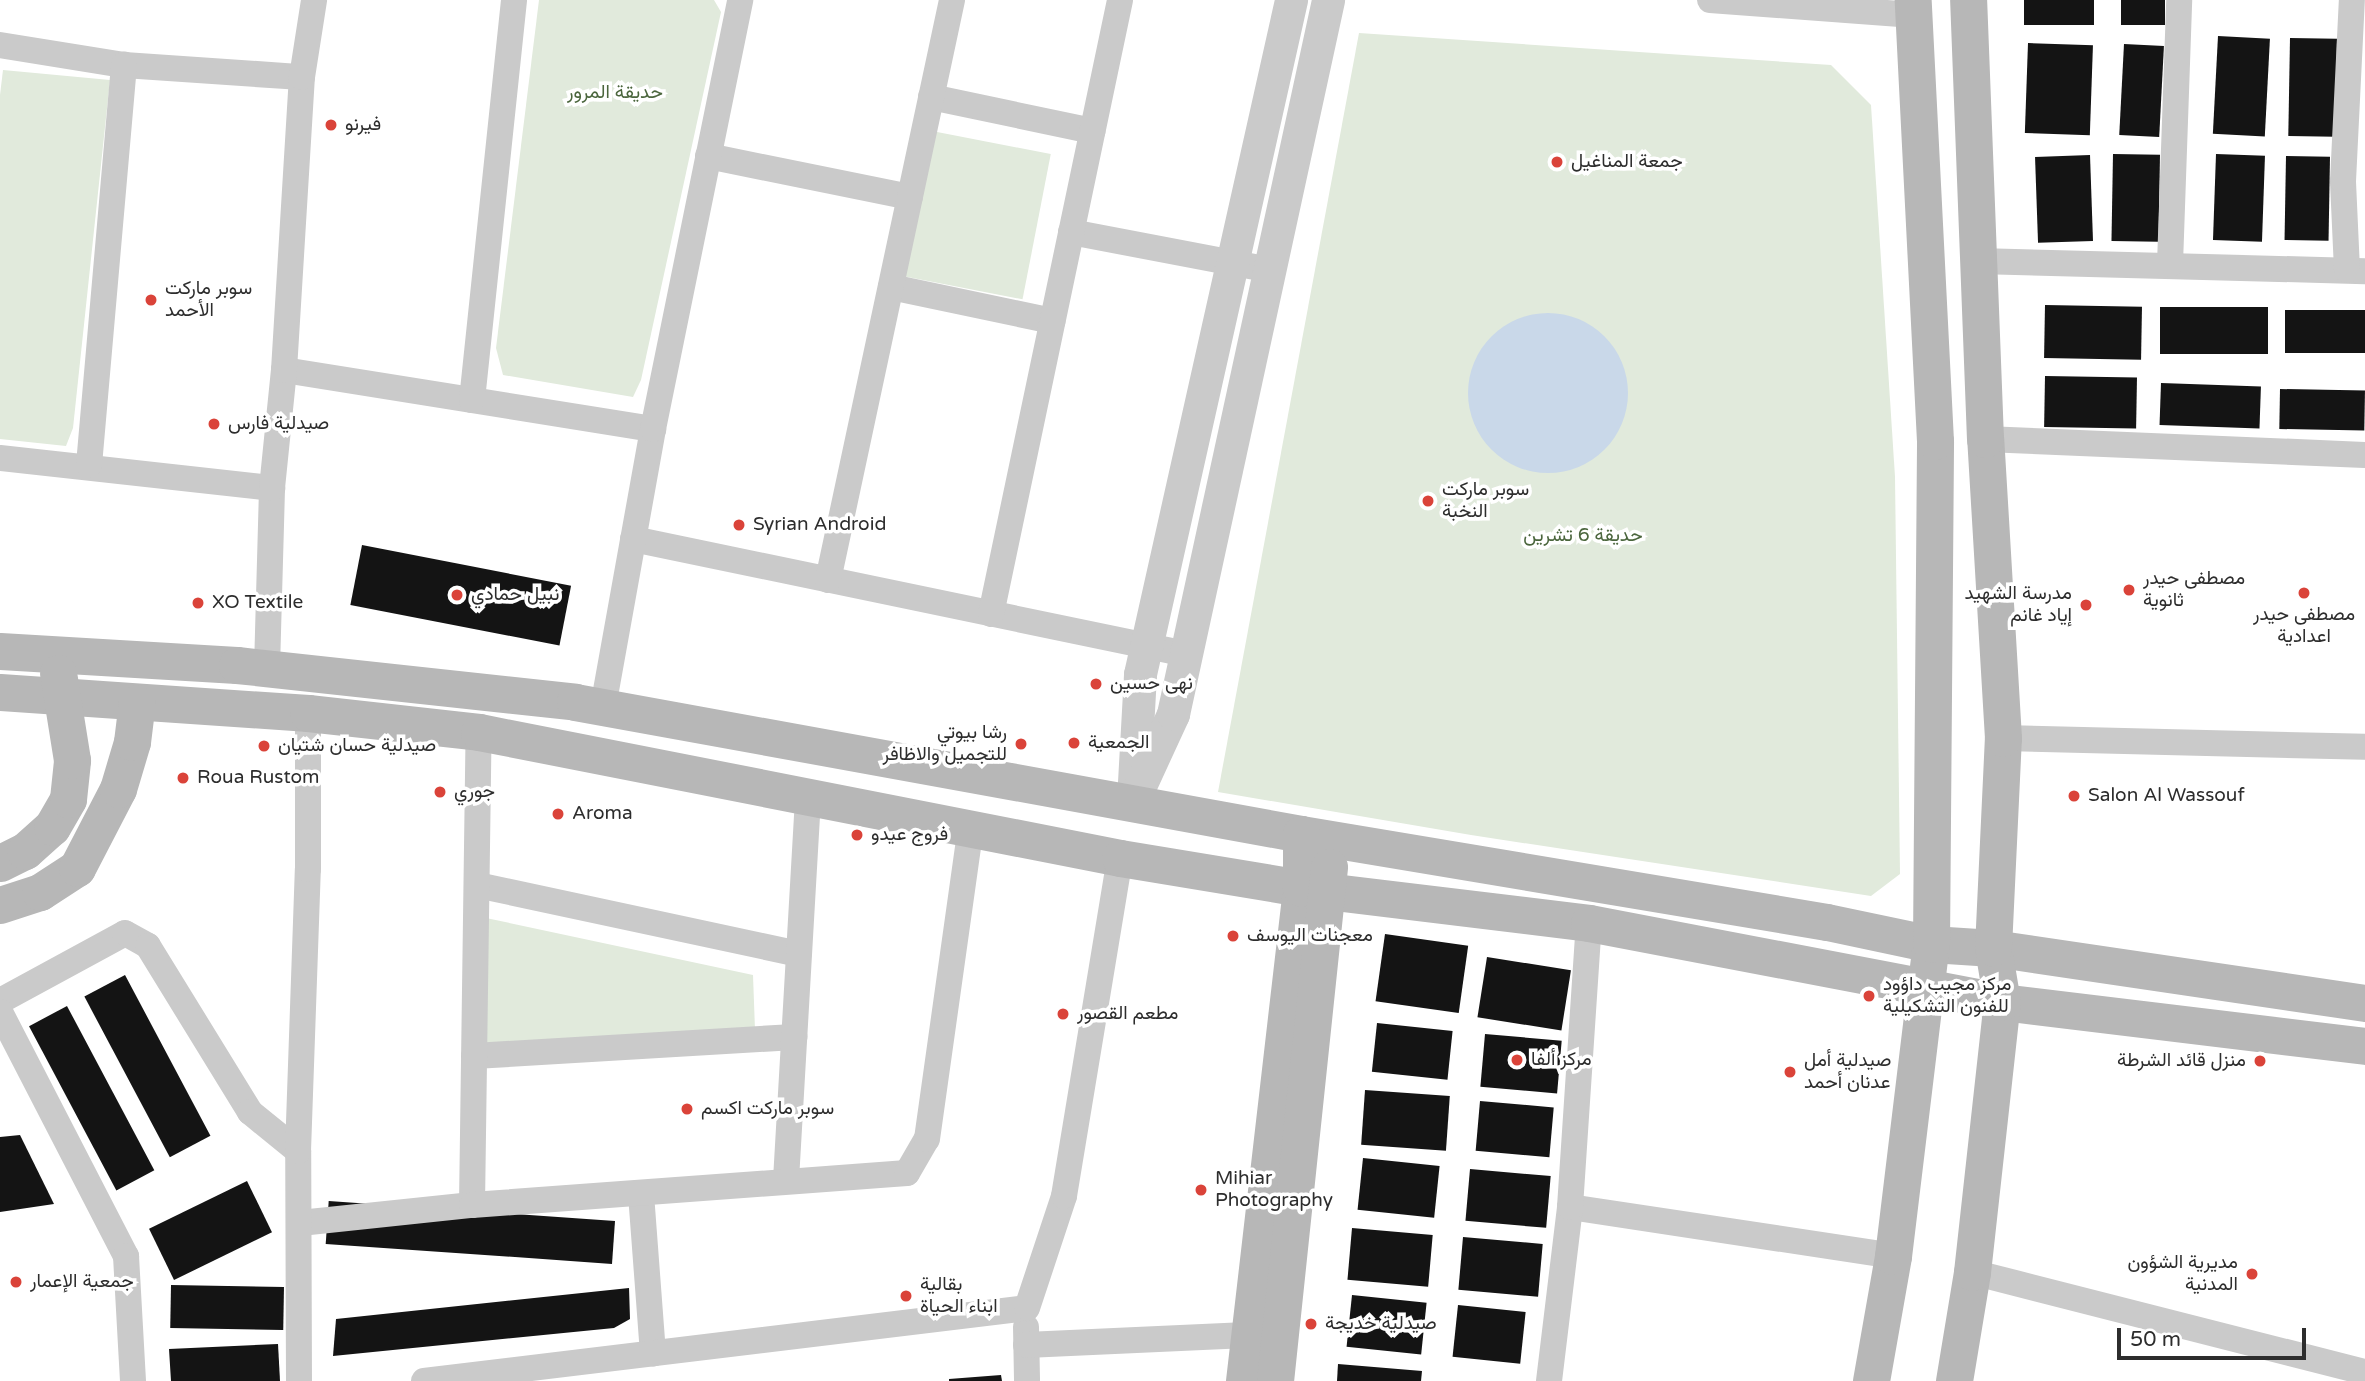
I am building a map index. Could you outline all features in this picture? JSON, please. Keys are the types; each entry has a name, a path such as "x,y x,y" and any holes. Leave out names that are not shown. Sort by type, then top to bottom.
{"main road":[{"path":"1871,1381 1893,1256 1931,944 1934,441 1913,8 1968,7 1985,439 2003,738 1993,948 2002,1002 1972,1272 1954,1381"},
{"path":"1934,441 1985,439"},
{"path":"0,651 267,668 603,708 1317,836 1827,922 1931,944 1993,948 2365,1003"},
{"path":"0,863 25,850 52,827 68,799 72,760 56,654"},
{"path":"0,692 308,713 479,732 971,827 1120,859 1314,889 1589,923 1927,985 2002,1002 2365,1046"},
{"path":"0,905 40,892 77,868 118,789 132,742 137,703"},
{"path":"1120,859 1133,801"},
{"path":"1275,1381 1317,836"},
{"path":"1244,1381 1247,1335 1314,889"}],"street":[{"path":"267,668 272,488 284,370 302,77 314,0"},
{"path":"472,400 514,0"},
{"path":"603,708 653,429 740,0"},
{"path":"828,580 952,0"},
{"path":"991,614 1120,0"},
{"path":"1133,801 1140,674 1291,0"},
{"path":"1133,801 1173,714 1328,0"},
{"path":"1710,0 1913,8"},
{"path":"2171,264 2179,0"},
{"path":"1978,261 2171,264 2356,271 2343,181 2352,0"},
{"path":"0,45 124,65 302,77"},
{"path":"89,465 124,65"},
{"path":"931,97 1092,131"},
{"path":"708,156 910,197"},
{"path":"1071,232 1270,270"},
{"path":"891,287 1052,321"},
{"path":"284,370 653,429"},
{"path":"1985,439 2365,455"},
{"path":"0,458 89,465 272,488"},
{"path":"633,539 1186,654"},
{"path":"299,1381 298,1151 308,869 308,713"},
{"path":"472,1205 479,732"},
{"path":"2003,738 2365,747"},
{"path":"786,1180 808,795"},
{"path":"300,1223 472,1205 906,1173 928,1139 971,827"},
{"path":"1027,1381 1027,1308 1064,1196 1120,859"},
{"path":"477,885 799,954"},
{"path":"1549,1381 1570,1207 1589,923"},
{"path":"0,1001 125,933 148,946 250,1112 298,1151"},
{"path":"0,1012 126,1256 133,1381"},
{"path":"474,1056 794,1037"},
{"path":"641,1194 653,1354"},
{"path":"1570,1207 1893,1256"},
{"path":"1972,1272 2365,1372"},
{"path":"433,1380 602,1370 653,1354 1027,1308"},
{"path":"1026,1345 1247,1335"}],"green space":[{"name":"حديقة المرور","path":"539,0 714,0 721,12 641,380 633,397 503,375 496,348"},
{"name":"حديقة 6 تشرين","path":"1359,33 1831,65 1871,105 1895,477 1900,874 1871,896 1471,835 1218,792"},
{"path":"3,70 110,80 73,428 66,446 0,439 0,95"},
{"path":"932,131 1051,154 1023,299 904,276"},
{"path":"486,918 753,975 755,1030 483,1046"}],"water":[{"path":"1548,313 1579,319 1605,336 1622,362 1628,393 1622,424 1605,450 1579,467 1548,473 1517,467 1491,450 1474,424 1468,393 1474,362 1491,336 1517,319"}],"building":[{"path":"2024,0 2094,0 2094,25 2024,25"},
{"path":"2121,0 2165,0 2165,25 2121,25"},
{"path":"2218,36 2270,39 2265,137 2213,134"},
{"path":"2290,38 2337,39 2335,137 2288,136"},
{"path":"2028,43 2093,45 2090,135 2025,133"},
{"path":"2124,44 2164,46 2159,137 2119,135"},
{"path":"2113,154 2160,155 2158,242 2111,241"},
{"path":"2216,154 2265,156 2262,242 2213,240"},
{"path":"2090,155 2093,241 2038,243 2035,157"},
{"path":"2286,156 2330,157 2329,241 2285,240"},
{"path":"2045,305 2142,307 2141,360 2044,358"},
{"path":"2160,307 2268,307 2268,354 2160,354"},
{"path":"2285,310 2365,310 2365,353 2285,353"},
{"path":"2045,376 2137,378 2136,429 2044,427"},
{"path":"2161,383 2261,386 2259,428 2160,425"},
{"path":"2280,389 2365,390 2364,430 2279,429"},
{"name":"نبيل حمادي","path":"362,545 571,586 559,646 350,605"},
{"path":"1385,934 1468,946 1459,1013 1376,1001"},
{"path":"1487,957 1571,970 1561,1031 1477,1017"},
{"path":"125,975 210,1136 170,1157 84,997"},
{"path":"67,1006 154,1170 116,1190 29,1026"},
{"path":"1377,1023 1453,1031 1447,1080 1372,1072"},
{"path":"1485,1034 1562,1041 1557,1094 1480,1087"},
{"path":"1365,1090 1450,1096 1446,1151 1361,1145"},
{"path":"1480,1101 1554,1107 1549,1157 1476,1151"},
{"path":"20,1135 54,1204 0,1212 0,1137"},
{"path":"1363,1158 1440,1166 1434,1218 1358,1210"},
{"path":"1470,1169 1551,1176 1546,1228 1465,1221"},
{"path":"247,1181 272,1232 174,1280 149,1229"},
{"path":"329,1201 615,1221 612,1264 326,1244"},
{"path":"1352,1228 1433,1235 1428,1287 1347,1280"},
{"path":"1463,1237 1543,1244 1538,1297 1458,1290"},
{"path":"171,1285 284,1287 283,1330 170,1328"},
{"path":"629,1288 630,1319 614,1328 333,1356 336,1319"},
{"path":"1352,1295 1427,1303 1421,1355 1347,1347"},
{"path":"1458,1305 1526,1312 1520,1364 1453,1357"},
{"path":"278,1344 280,1381 171,1381 169,1349"},
{"path":"1338,1364 1422,1371 1421,1381 1337,1381"},
{"path":"1001,1375 1002,1381 949,1381 949,1379"}],"place":[{"name":"فيرنو","path":"331,125"},
{"name":"جمعة المناغيل","path":"1557,162"},
{"name":"سوبر ماركت الأحمد","path":"151,300"},
{"name":"صيدلية فارس","path":"214,424"},
{"name":"سوبر ماركت النخبة","path":"1428,501"},
{"name":"Syrian Android","path":"739,525"},
{"name":"مصطفى حيدر ثانوية","path":"2129,590"},
{"name":"مصطفى حيدر اعدادية","path":"2304,593"},
{"name":"نبيل حمادي","path":"457,595"},
{"name":"XO Textile","path":"198,603"},
{"name":"مدرسة الشهيد إياد غانم","path":"2086,605"},
{"name":"نهى حسين","path":"1096,684"},
{"name":"الجمعية","path":"1074,743"},
{"name":"رشا بيوتي للتجميل والاظافر","path":"1021,744"},
{"name":"صيدلية حسان شتيان","path":"264,746"},
{"name":"Roua Rustom","path":"183,778"},
{"name":"جوري","path":"440,792"},
{"name":"Salon Al Wassouf","path":"2074,796"},
{"name":"Aroma","path":"558,814"},
{"name":"فروج عيدو","path":"857,835"},
{"name":"معجنات اليوسف","path":"1233,936"},
{"name":"مركز مجيب داؤود للفنون التشكيلية","path":"1869,996"},
{"name":"مطعم القصور","path":"1063,1014"},
{"name":"مركز ألفا","path":"1517,1060"},
{"name":"منزل قائد الشرطة","path":"2260,1061"},
{"name":"صيدلية أمل عدنان أحمد","path":"1790,1072"},
{"name":"سوبر ماركت اكسم","path":"687,1109"},
{"name":"Mihiar Photography","path":"1201,1190"},
{"name":"مديرية الشؤون المدنية","path":"2252,1274"},
{"name":"جمعية الإعمار","path":"16,1282"},
{"name":"بقالية ابناء الحياة","path":"906,1296"},
{"name":"صيدلية خديجة","path":"1311,1324"}]}
